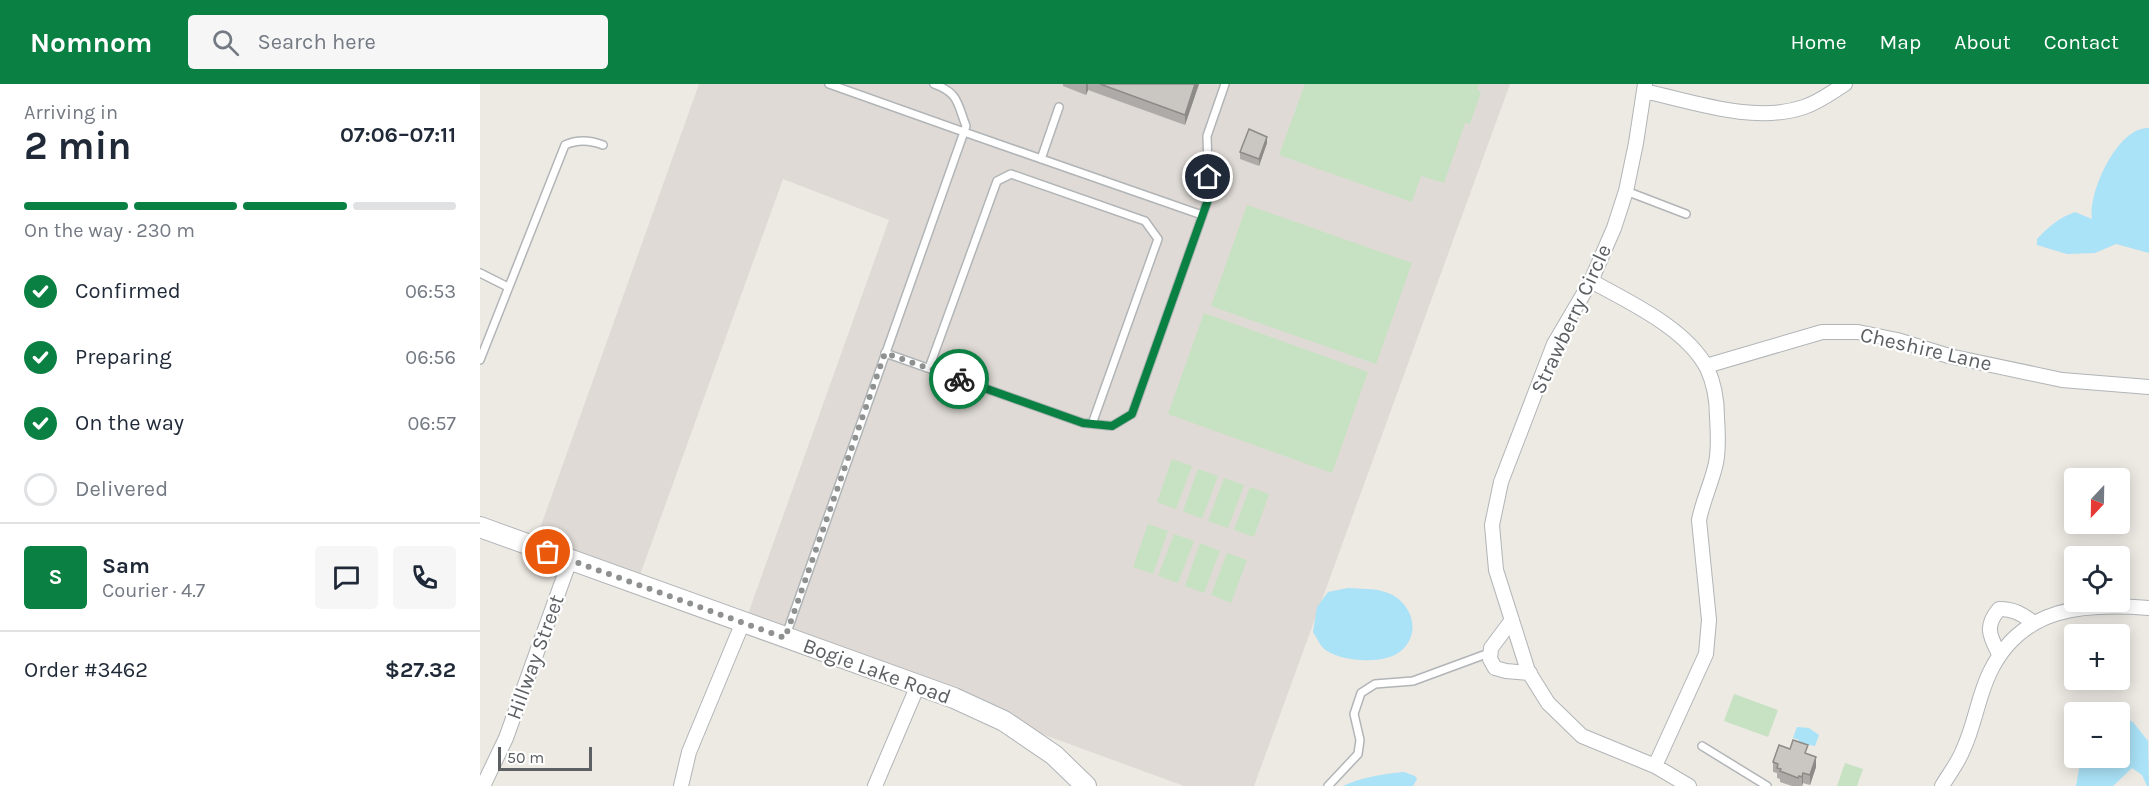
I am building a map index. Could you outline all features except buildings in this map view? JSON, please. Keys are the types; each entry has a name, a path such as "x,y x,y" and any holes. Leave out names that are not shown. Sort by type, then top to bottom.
{"main road":[{"name":"Bogie Lake Road","path":"480,527 954,698 1004,721 1054,755 1086,786"}],"street":[{"path":"1645,87 1745,113 1783,112 1806,106 1845,84"},
{"name":"Strawberry Circle","path":"1645,87 1626,190 1614,228 1591,280 1554,344 1501,482 1492,525 1496,570 1530,673 1548,703 1582,736 1655,766 1689,786"},
{"path":"1591,280 1674,331 1693,348 1706,366 1716,398 1719,440 1716,462 1699,520 1709,620 1706,654 1655,766"},
{"name":"Cheshire Lane","path":"1706,366 1822,332 1858,332 1897,340 1949,356 2062,380 2149,387"},
{"name":"Hillway Street","path":"483,786 506,738 570,560"},
{"path":"1942,786 1963,751 1989,674 2000,654 2018,635 2034,623 2080,607 2149,608"},
{"path":"2000,654 1991,638 1989,626 1999,609 2011,609 2022,613 2034,623"},
{"path":"1512,620 1489,653 1492,664 1495,668 1506,671 1530,673"},
{"path":"681,786 689,752 742,622"},
{"path":"875,786 918,685"}],"lane":[{"path":"829,84 1202,215"},
{"path":"785,638 966,126 953,95 948,89 934,84"},
{"path":"885,353 1083,423 1112,426 1132,414 1209,197 1207,136 1226,84"},
{"path":"1041,159 1059,106"},
{"path":"480,360 565,145 579,140 593,141 603,145"},
{"path":"928,369 996,181 1011,174 1145,221 1158,239 1092,424"},
{"path":"1626,190 1686,214"},
{"path":"480,273 508,287"},
{"path":"1328,786 1358,754 1360,740 1354,714 1361,693 1375,684 1413,681 1489,653"},
{"path":"1702,746 1763,785"}],"shaded area":[{"path":"699,84 1510,84 1254,786 1184,786 744,625 889,220 783,179 636,586 533,548"}],"green space":[{"path":"1305,84 1479,84 1477,90 1481,92 1470,124 1465,123 1444,183 1421,176 1412,202 1279,155"},
{"path":"1247,205 1412,263 1376,364 1211,306"},
{"path":"1204,313 1368,372 1332,473 1168,414"},
{"path":"1172,459 1192,466 1176,509 1157,502"},
{"path":"1198,469 1218,476 1202,519 1183,511"},
{"path":"1224,478 1244,485 1228,528 1208,521"},
{"path":"1250,487 1269,494 1254,537 1234,530"},
{"path":"1148,524 1168,531 1153,574 1133,567"},
{"path":"1174,534 1194,541 1178,583 1158,576"},
{"path":"1200,543 1220,551 1204,593 1185,586"},
{"path":"1227,553 1247,560 1231,603 1211,595"},
{"path":"1734,694 1778,710 1768,737 1724,721"},
{"path":"1845,763 1863,769 1857,786 1837,786"}],"water":[{"path":"2149,128 2149,253 2116,244 2095,253 2067,254 2037,245 2037,239 2045,231 2069,214 2075,212 2092,219 2095,193 2107,163 2126,138 2137,130"},
{"path":"1348,588 1381,591 1401,601 1407,608 1412,625 1412,634 1402,650 1386,658 1365,660 1344,658 1323,648 1313,632 1317,607 1328,592"},
{"path":"2130,721 2148,741 2149,786 2142,775 2132,768 2113,786 2076,786 2079,769 2130,768"},
{"path":"1797,727 1809,728 1819,735 1815,746 1798,743 1799,740 1793,738"},
{"path":"1404,772 1417,779 1413,786 1343,786 1373,776"}],"way so far":[{"path":"548,552 785,638 885,353 959,379"}],"route":[{"path":"959,379 1083,423 1112,426 1132,414 1209,197 1208,177"}]}
